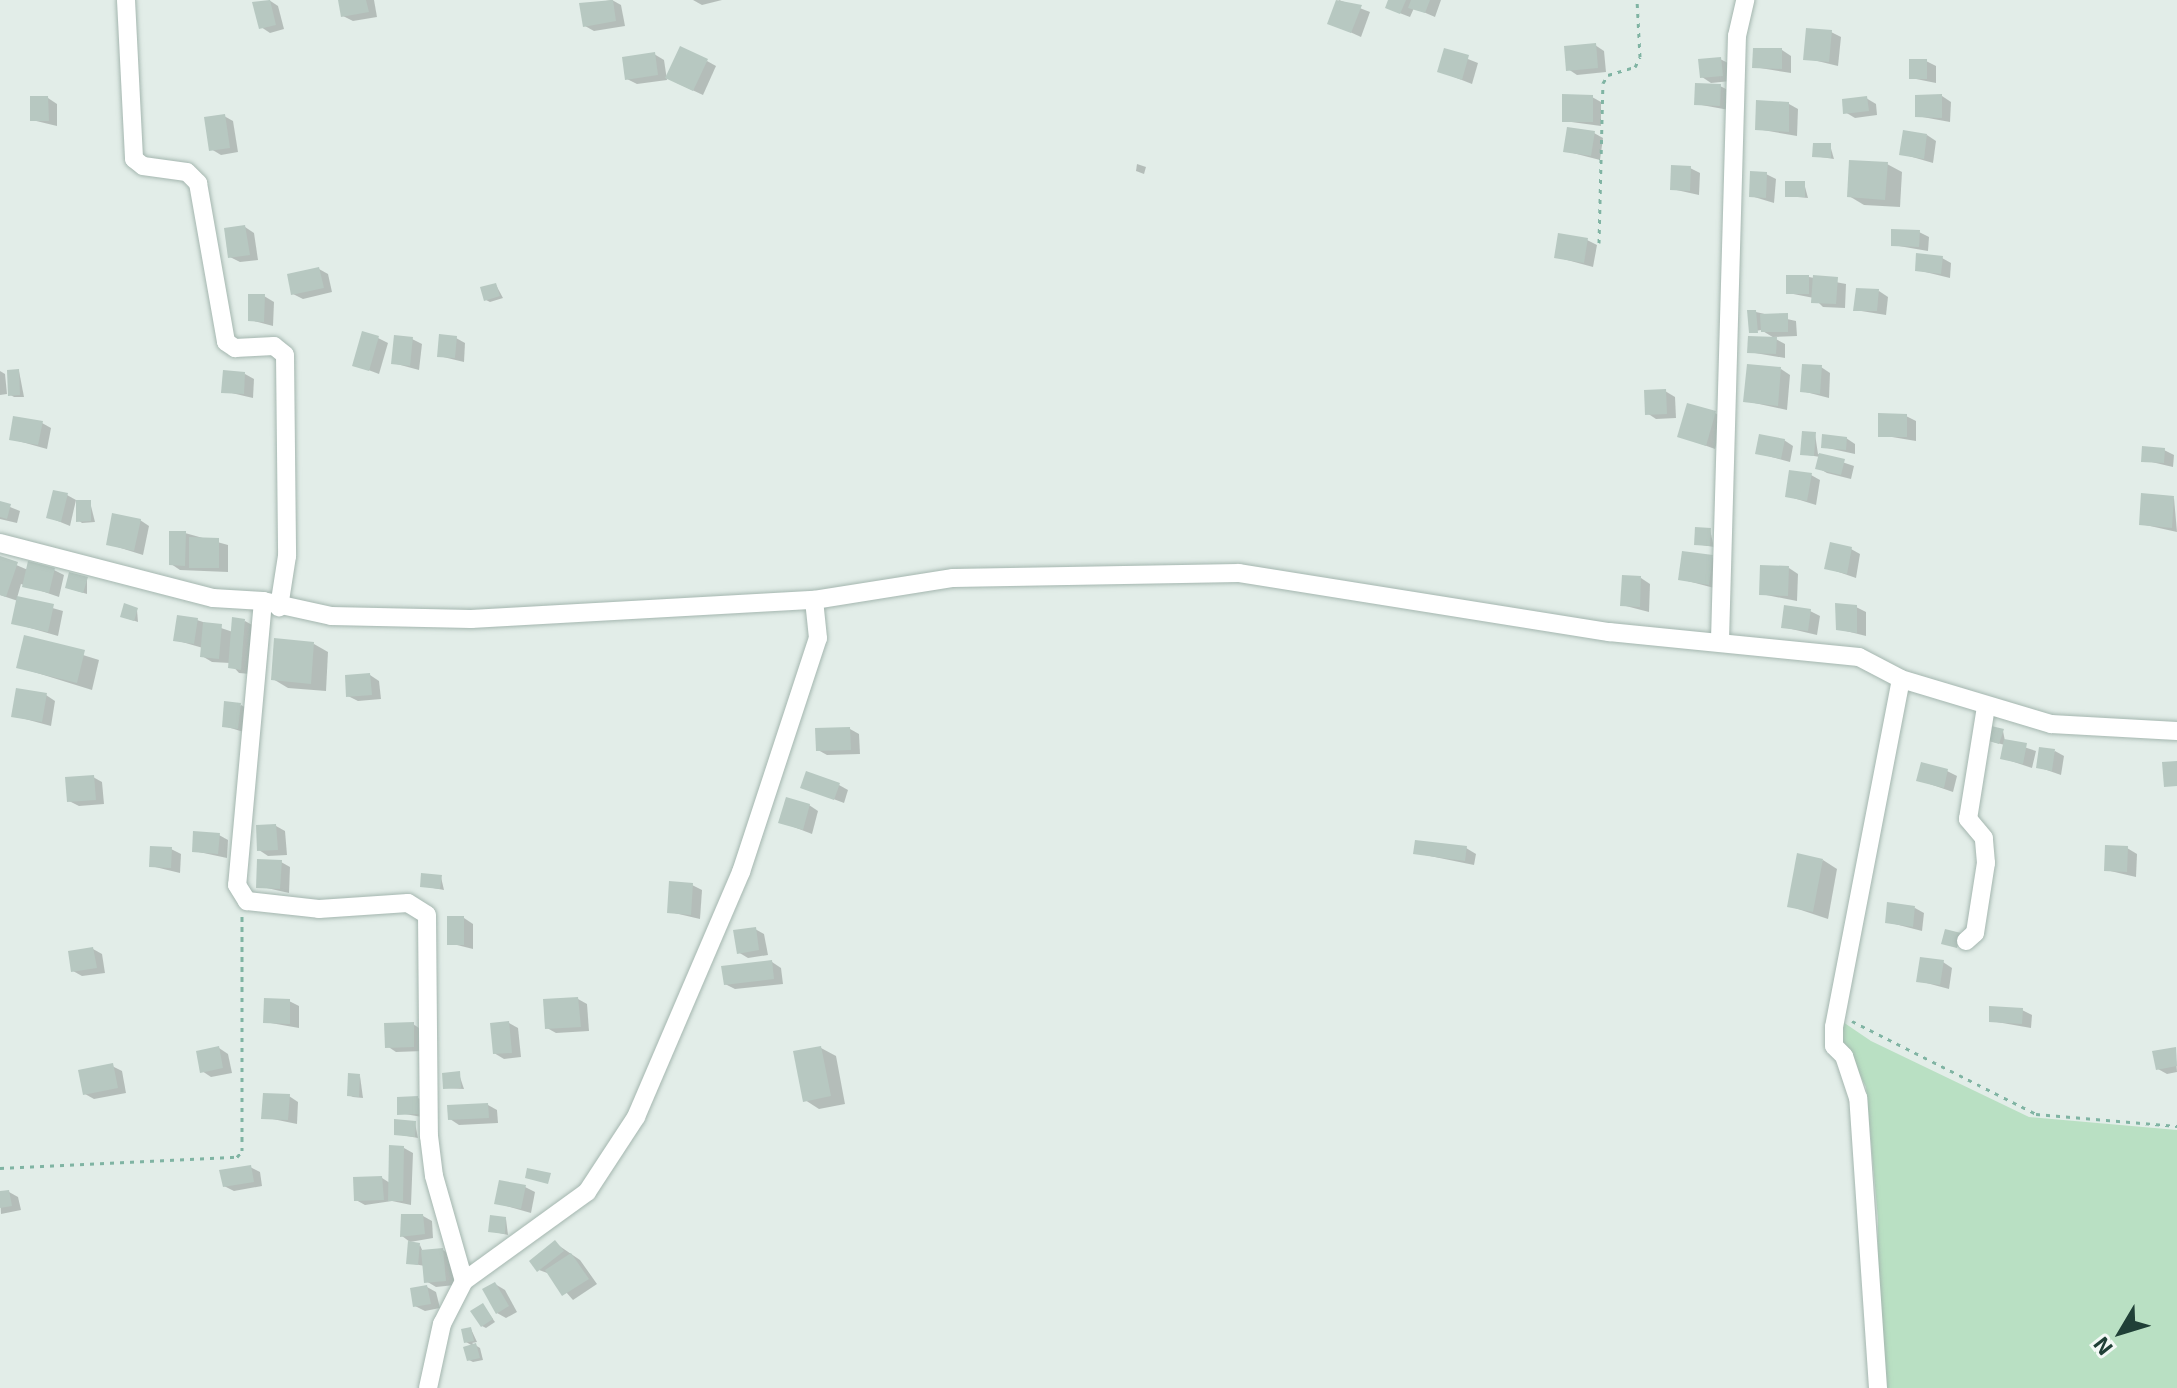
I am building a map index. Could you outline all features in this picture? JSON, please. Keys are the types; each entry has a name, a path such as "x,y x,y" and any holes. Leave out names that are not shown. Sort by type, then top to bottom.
{"street":[{"path":"126,0 134,159 143,166 187,172 198,183 226,342 235,348 274,346 285,355 287,556 271,604 238,871 242,892 247,901 319,909 408,903 427,915 429,1136 434,1176 464,1281"},
{"path":"1720,640 1737,36 1745,0"},
{"path":"0,543 213,598 271,604 331,616 471,619 814,600 953,578 1239,573 1609,632 1720,640 1859,657 1901,679 2051,724 2177,731"},
{"path":"428,1388 442,1324 464,1281 587,1192 636,1117 741,872 818,638 814,600"},
{"path":"1878,1388 1867,1180 1858,1098 1844,1056 1834,1046 1839,998 1901,679"},
{"path":"1966,941 1975,933 1986,863 1984,838 1968,819 1986,706"}],"path":[{"path":"1599,243 1603,83 1608,75 1635,67 1640,57 1637,0"},
{"path":"0,1168 237,1157 242,1151 242,892"},
{"path":"1839,998 1854,1022 1870,1033 2015,1106 2090,1121 2177,1126"}],"green space":[{"path":"1840,1020 1871,1041 2029,1117 2177,1130 2177,1388 1885,1388 1877,1308 1878,1219 1866,1087 1839,1034"}],"building":[{"path":"270,0 276,25 259,29 252,2"},
{"path":"338,0 366,0 369,12 341,17"},
{"path":"613,0 616,21 583,27 579,3"},
{"path":"1336,0 1362,5 1351,33 1327,24"},
{"path":"1388,0 1406,0 1400,14 1385,8"},
{"path":"1411,0 1430,0 1425,13 1408,8"},
{"path":"1806,28 1832,30 1829,62 1803,60"},
{"path":"1596,43 1598,68 1566,71 1564,46"},
{"path":"680,46 708,59 693,91 665,78"},
{"path":"1444,48 1469,55 1462,80 1437,72"},
{"path":"1753,48 1782,48 1782,69 1752,68"},
{"path":"655,52 658,75 625,80 622,57"},
{"path":"1721,57 1723,76 1700,78 1698,59"},
{"path":"1909,59 1927,59 1927,79 1909,79"},
{"path":"1695,83 1721,84 1720,106 1694,105"},
{"path":"1562,94 1593,95 1593,122 1562,122"},
{"path":"1942,94 1942,118 1915,117 1915,95"},
{"path":"30,96 48,96 49,121 30,121"},
{"path":"1867,96 1869,111 1843,114 1842,99"},
{"path":"1756,100 1789,102 1789,132 1755,130"},
{"path":"225,114 230,148 209,151 204,117"},
{"path":"1567,127 1595,131 1591,156 1563,152"},
{"path":"1903,130 1927,134 1924,159 1899,155"},
{"path":"1813,143 1831,143 1831,158 1812,157"},
{"path":"1849,160 1888,162 1885,200 1847,197"},
{"path":"1671,165 1691,166 1690,191 1670,190"},
{"path":"1750,171 1767,172 1766,198 1749,197"},
{"path":"1785,181 1805,181 1805,197 1785,197"},
{"path":"245,225 250,255 228,258 224,228"},
{"path":"1891,229 1920,230 1919,247 1891,246"},
{"path":"1558,233 1588,238 1584,263 1554,258"},
{"path":"1916,253 1943,256 1941,274 1915,271"},
{"path":"319,267 324,288 291,295 287,274"},
{"path":"1786,275 1809,275 1809,294 1786,294"},
{"path":"1813,275 1838,277 1836,304 1811,303"},
{"path":"496,283 500,296 484,301 480,287"},
{"path":"1856,288 1879,289 1877,311 1853,311"},
{"path":"248,294 265,294 264,322 248,321"},
{"path":"1747,310 1756,310 1758,333 1749,333"},
{"path":"1788,313 1788,332 1761,332 1760,314"},
{"path":"362,331 379,336 369,371 352,366"},
{"path":"439,334 457,336 455,358 437,357"},
{"path":"394,335 413,337 410,366 391,364"},
{"path":"1748,336 1777,337 1776,354 1747,353"},
{"path":"1747,364 1781,367 1778,406 1743,402"},
{"path":"1802,364 1822,365 1820,394 1800,392"},
{"path":"19,369 20,395 8,396 7,370"},
{"path":"223,370 245,372 244,394 221,393"},
{"path":"1666,389 1667,414 1645,415 1644,390"},
{"path":"1687,403 1716,411 1706,446 1677,437"},
{"path":"1878,413 1907,414 1907,437 1878,437"},
{"path":"13,416 43,421 38,445 9,440"},
{"path":"1802,431 1816,432 1814,456 1800,455"},
{"path":"1759,434 1785,439 1781,459 1755,454"},
{"path":"1822,434 1847,437 1846,450 1821,448"},
{"path":"2142,446 2165,448 2164,463 2141,462"},
{"path":"1819,453 1845,459 1841,475 1815,469"},
{"path":"1789,470 1812,473 1807,501 1785,497"},
{"path":"53,490 68,493 61,522 46,518"},
{"path":"2141,493 2174,496 2172,528 2139,525"},
{"path":"76,500 91,500 91,521 76,522"},
{"path":"0,501 11,504 7,519 0,517"},
{"path":"112,513 141,519 134,551 106,545"},
{"path":"1695,527 1711,528 1710,546 1694,545"},
{"path":"169,531 186,531 185,566 169,565"},
{"path":"189,537 219,538 219,568 189,568"},
{"path":"1830,542 1852,547 1847,574 1824,569"},
{"path":"1682,551 1713,555 1709,585 1678,580"},
{"path":"0,556 18,562 6,597 0,595"},
{"path":"28,561 55,568 49,593 22,587"},
{"path":"1760,565 1789,566 1788,596 1759,595"},
{"path":"69,572 88,577 83,593 65,588"},
{"path":"1622,575 1641,576 1640,607 1620,606"},
{"path":"17,596 54,604 48,632 11,624"},
{"path":"124,603 138,608 134,621 120,617"},
{"path":"1835,603 1857,605 1857,633 1836,630"},
{"path":"1784,605 1811,609 1808,631 1781,628"},
{"path":"177,615 198,618 194,644 173,641"},
{"path":"232,617 245,619 241,670 228,668"},
{"path":"203,622 222,624 219,659 200,657"},
{"path":"24,635 85,650 77,683 16,668"},
{"path":"274,638 314,642 311,684 271,680"},
{"path":"370,673 372,695 346,697 345,675"},
{"path":"16,688 47,693 42,722 11,717"},
{"path":"224,701 241,703 238,729 222,727"},
{"path":"1987,725 2004,729 1999,744 1983,739"},
{"path":"850,727 851,750 816,751 815,728"},
{"path":"2004,739 2027,743 2023,764 2000,759"},
{"path":"2039,747 2055,749 2052,771 2036,768"},
{"path":"2177,761 2177,786 2164,787 2162,762"},
{"path":"1921,762 1948,769 1944,788 1916,781"},
{"path":"806,771 840,783 834,800 800,788"},
{"path":"94,775 96,800 67,802 65,777"},
{"path":"786,797 810,804 803,830 778,823"},
{"path":"276,824 278,850 257,851 256,825"},
{"path":"193,831 220,833 218,854 192,852"},
{"path":"1415,840 1467,846 1465,861 1413,854"},
{"path":"2105,845 2128,846 2127,872 2104,871"},
{"path":"150,846 172,847 171,868 149,867"},
{"path":"1797,853 1823,859 1813,912 1787,907"},
{"path":"257,859 282,860 280,889 256,888"},
{"path":"421,873 442,875 440,889 420,887"},
{"path":"669,881 693,883 691,915 667,913"},
{"path":"1887,902 1915,906 1913,927 1885,923"},
{"path":"447,916 464,916 464,945 447,945"},
{"path":"756,927 759,950 737,954 733,930"},
{"path":"1945,929 1961,933 1957,948 1941,944"},
{"path":"93,947 97,968 71,972 68,951"},
{"path":"1920,957 1944,960 1940,985 1916,982"},
{"path":"772,960 774,979 724,985 721,966"},
{"path":"578,997 581,1027 545,1029 543,999"},
{"path":"264,998 290,999 290,1024 263,1023"},
{"path":"1989,1006 2023,1008 2022,1024 1989,1022"},
{"path":"509,1021 512,1053 493,1054 490,1023"},
{"path":"414,1022 414,1047 385,1048 384,1023"},
{"path":"219,1046 223,1068 200,1073 196,1051"},
{"path":"821,1046 831,1096 803,1102 793,1051"},
{"path":"2176,1047 2177,1066 2156,1070 2152,1051"},
{"path":"113,1063 118,1088 83,1095 78,1070"},
{"path":"460,1071 461,1088 443,1089 442,1073"},
{"path":"348,1073 360,1074 359,1097 347,1096"},
{"path":"263,1093 290,1094 288,1120 261,1119"},
{"path":"418,1096 419,1114 397,1115 397,1097"},
{"path":"488,1103 489,1118 448,1120 447,1105"},
{"path":"394,1119 416,1121 415,1137 394,1135"},
{"path":"389,1145 404,1146 403,1201 388,1201"},
{"path":"251,1165 254,1182 223,1187 219,1170"},
{"path":"527,1168 551,1173 548,1184 525,1178"},
{"path":"382,1176 384,1200 354,1201 353,1177"},
{"path":"499,1180 526,1185 521,1209 494,1204"},
{"path":"9,1190 12,1206 0,1208 0,1191"},
{"path":"401,1214 423,1214 425,1234 400,1237"},
{"path":"490,1215 506,1217 505,1234 488,1232"},
{"path":"555,1240 564,1251 537,1272 529,1261"},
{"path":"408,1241 420,1243 418,1265 406,1264"},
{"path":"443,1248 446,1281 424,1283 421,1250"},
{"path":"571,1253 589,1279 562,1296 545,1270"},
{"path":"495,1282 509,1306 496,1314 482,1289"},
{"path":"427,1285 431,1304 413,1307 410,1288"},
{"path":"483,1303 493,1319 481,1327 470,1311"},
{"path":"471,1327 474,1341 464,1343 461,1329"},
{"path":"476,1343 480,1358 467,1361 463,1347"}]}
